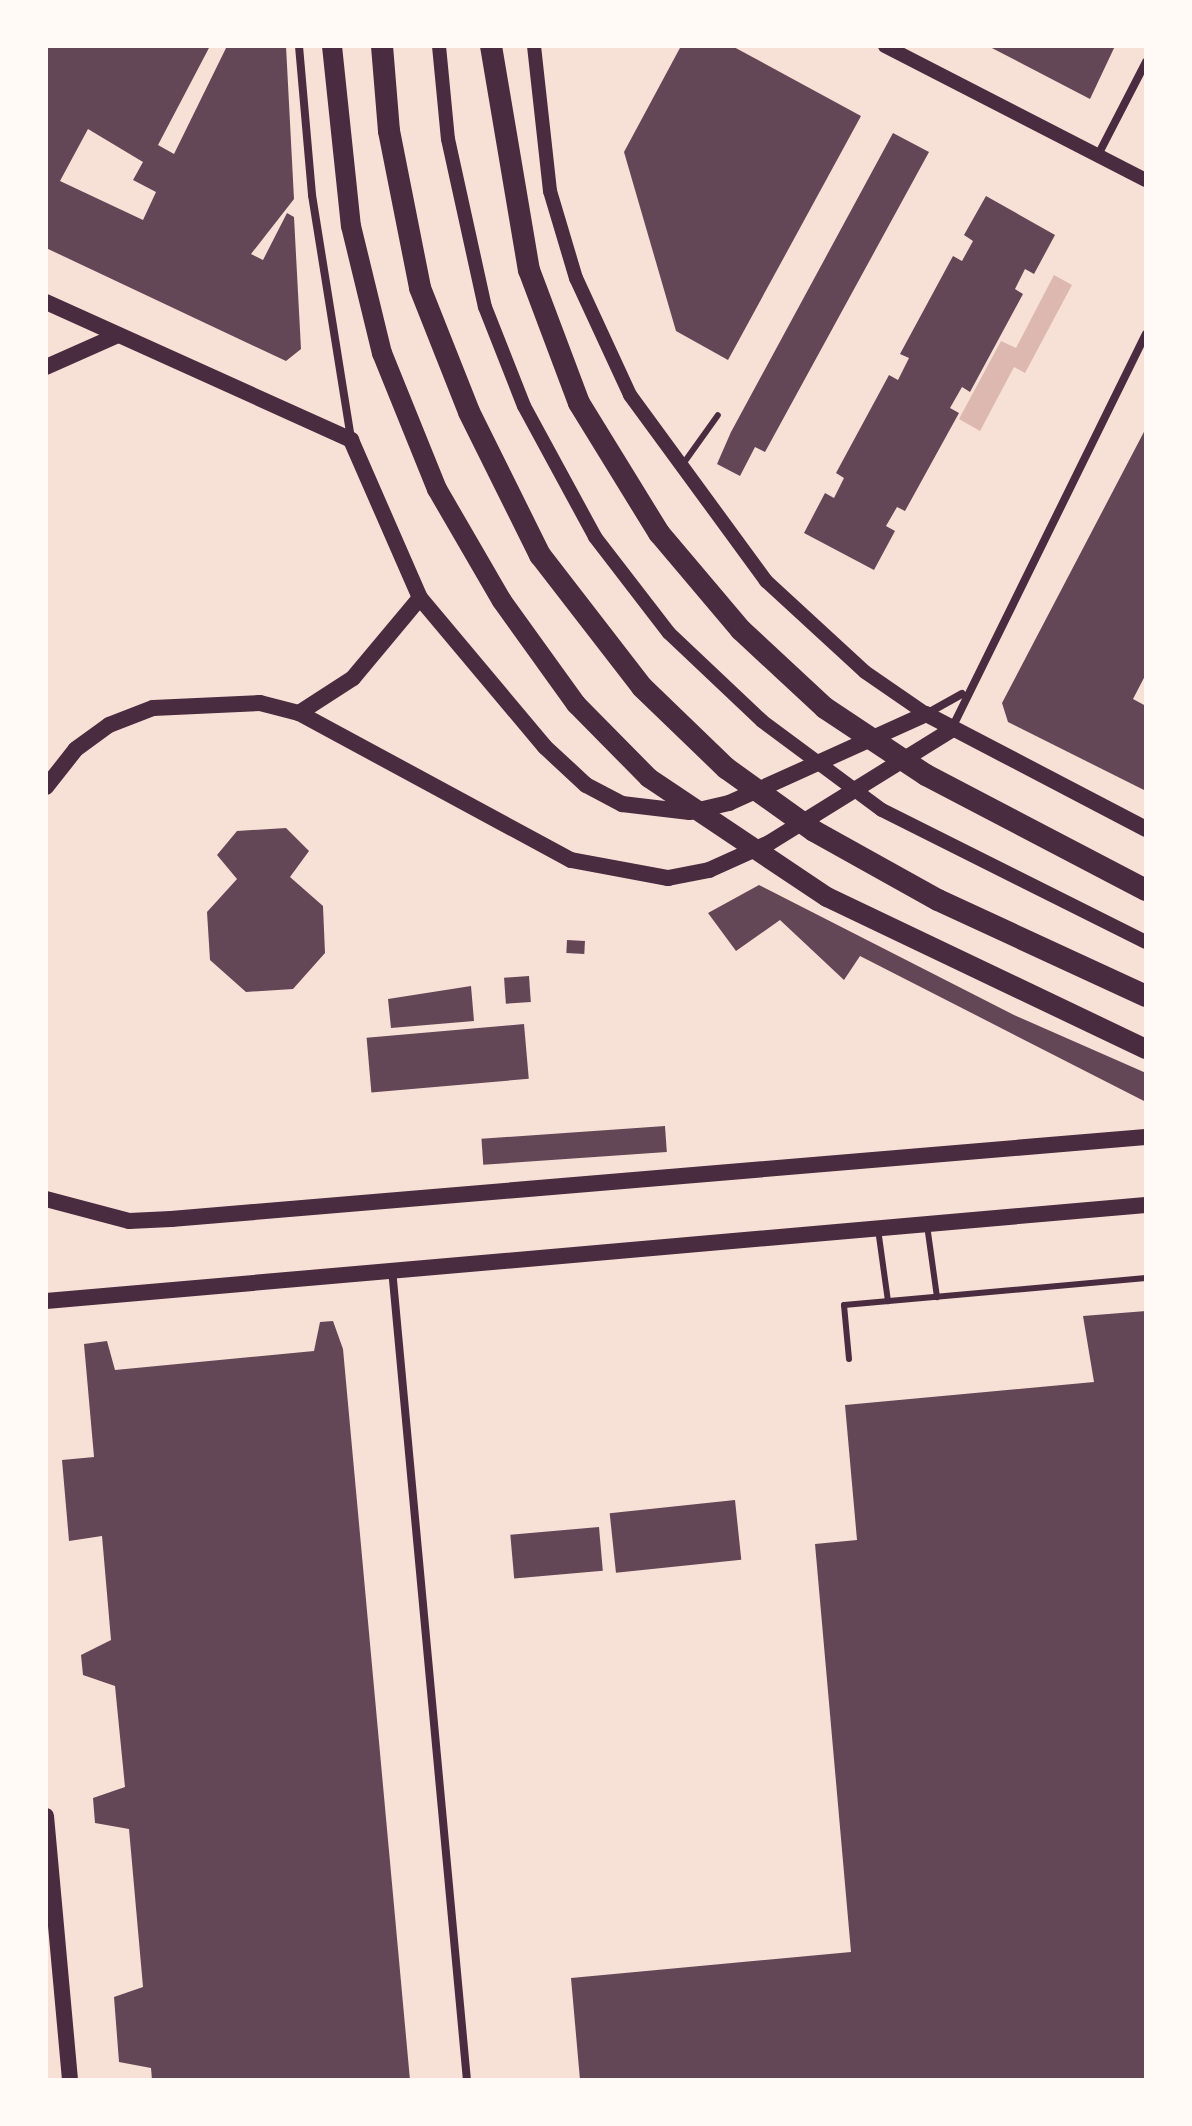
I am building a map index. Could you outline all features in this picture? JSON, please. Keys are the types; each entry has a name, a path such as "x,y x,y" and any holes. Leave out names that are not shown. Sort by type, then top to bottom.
{"highway":[{"path":"382,46 389,131 420,288 469,412 540,555 642,687 726,768 814,831 938,900 1146,996"},
{"path":"491,46 529,270 579,403 659,533 741,630 825,708 926,775 1146,890"}],"main road":[{"path":"332,46 351,226 382,353 437,489 502,601 576,704 649,778 827,897 1146,1049"},
{"path":"46,302 351,440 420,598 497,693 586,785 654,812 729,803 926,714 951,730 1146,829"},
{"path":"46,367 116,336"},
{"path":"299,713 353,678 420,598"},
{"path":"46,787 76,749 109,725 153,708 208,701 299,713 571,860 645,878 709,870 769,843 951,730"},
{"path":"46,1199 129,1221 461,1196 1146,1137"},
{"path":"46,1301 1146,1205"},
{"path":"46,1816 70,2080"}],"street":[{"path":"299,46 312,195 351,440"},
{"path":"439,46 448,139 485,307 519,392 595,537 669,633 762,721 882,810 1146,942"},
{"path":"534,46 545,166 576,278 630,395 679,468 766,581 865,672 926,714 963,694"},
{"path":"885,46 1146,180"},
{"path":"1098,155 1146,62"},
{"path":"951,730 963,694 1146,334"},
{"path":"392,1269 467,2080"}],"lane":[{"path":"679,468 718,415"},
{"path":"927,1224 937,1297"},
{"path":"878,1228 888,1301"},
{"path":"849,1359 844,1305 1146,1278"}],"shaded area":[{"path":"1054,275 1072,285 1025,373 1014,367 980,431 959,419 1001,341 1016,348"}],"building":[{"path":"46,46 210,46 158,145 174,154 227,46 286,46 294,199 251,254 263,260 287,213 294,217 301,349 286,361 46,248","holes":["88,129 143,162 133,180 156,192 143,220 60,181"]},
{"path":"681,46 732,46 861,116 728,360 676,331 624,152"},
{"path":"988,46 1115,46 1090,99"},
{"path":"893,133 929,152 765,452 755,447 740,476 717,464 731,432"},
{"path":"986,196 1055,235 1034,274 1025,269 1015,289 1023,294 970,392 962,387 950,408 959,413 905,511 897,507 886,526 895,531 874,570 804,533 825,493 834,498 844,478 836,473 889,375 898,380 909,358 900,354 953,256 962,261 973,241 964,235"},
{"path":"1146,428 1146,674 1133,699 1146,706 1146,791 1008,722 1002,703"},
{"path":"286,828 309,851 290,877 323,906 325,953 293,989 246,992 210,960 207,912 237,879 217,855 237,831"},
{"path":"759,885 1014,1015 1146,1073 1146,1102 860,956 844,980 780,920 736,951 708,913"},
{"path":"567,940 585,941 584,954 566,953"},
{"path":"529,976 531,1002 506,1004 504,978"},
{"path":"471,986 474,1021 391,1028 388,999"},
{"path":"524,1024 529,1079 371,1093 367,1038"},
{"path":"665,1126 667,1152 483,1165 481,1139"},
{"path":"1146,1311 1146,2080 580,2080 571,1978 851,1952 815,1544 857,1540 845,1405 1094,1382 1083,1316"},
{"path":"333,1321 343,1349 410,2080 152,2080 151,2068 119,2062 114,1997 143,1987 129,1829 95,1823 93,1798 125,1787 115,1686 83,1675 81,1655 111,1640 102,1536 69,1541 62,1460 94,1457 84,1344 107,1341 115,1370 314,1351 320,1322"},
{"path":"735,1500 741,1560 616,1573 610,1513"},
{"path":"599,1527 603,1571 514,1579 510,1535"}]}
